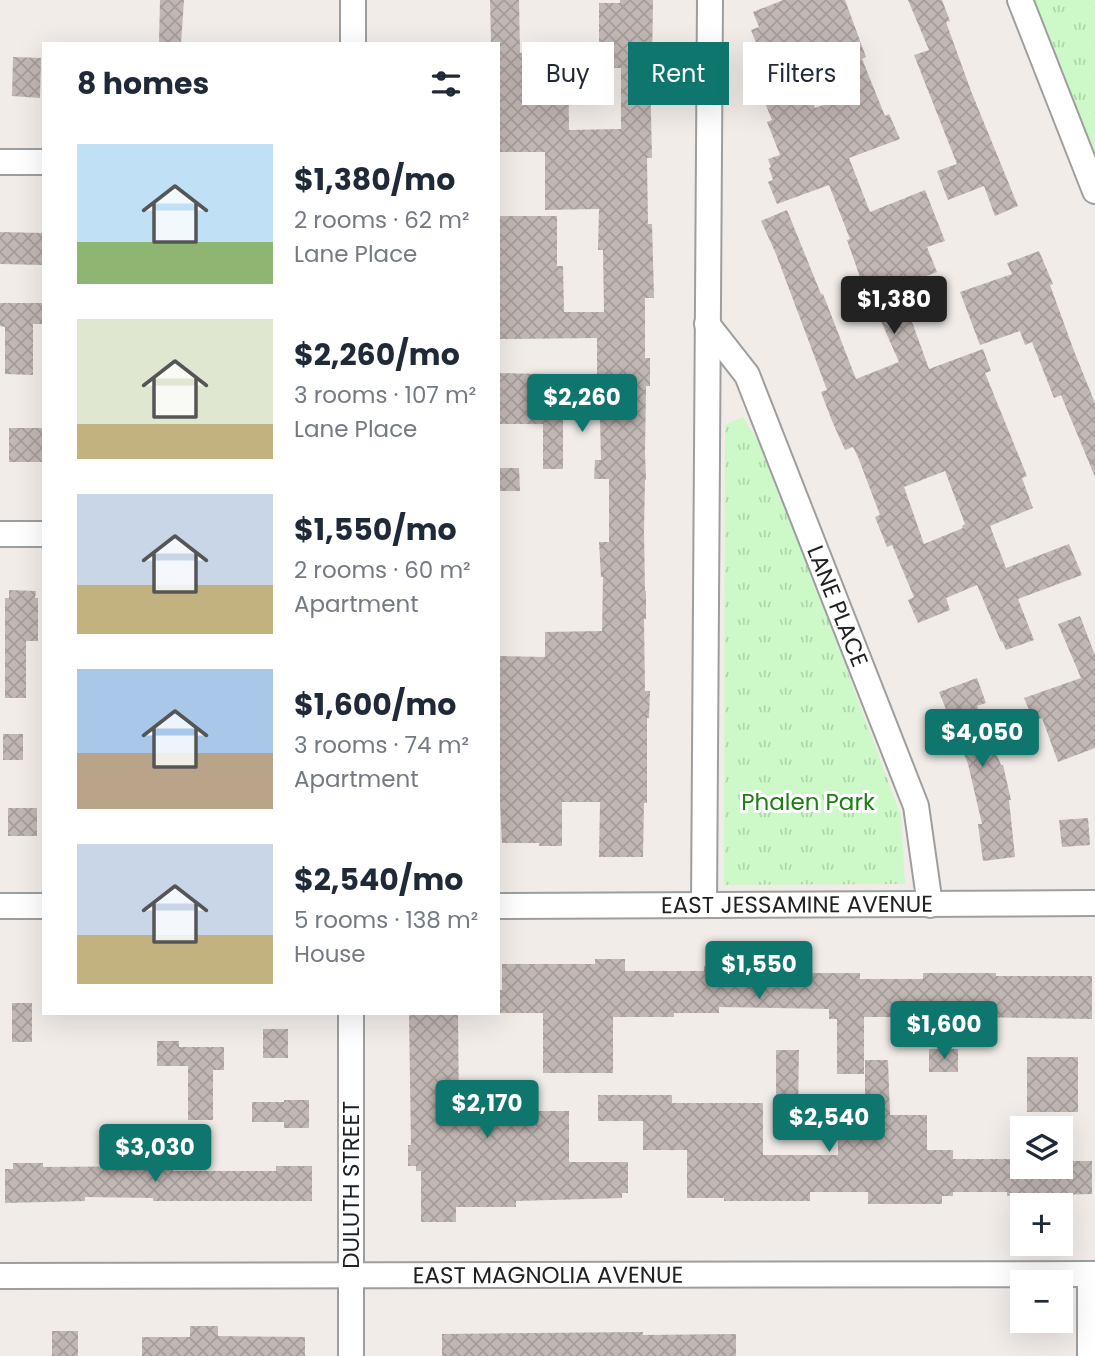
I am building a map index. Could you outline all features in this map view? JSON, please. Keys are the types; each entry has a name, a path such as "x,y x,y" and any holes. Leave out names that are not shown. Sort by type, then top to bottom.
{"street":[{"path":"353,42 354,0"},
{"path":"704,905 710,0"},
{"path":"1020,0 1095,191"},
{"path":"0,162 42,162"},
{"name":"LANE PLACE","path":"707,324 747,375 916,806 930,905"},
{"path":"0,534 42,534"},
{"name":"EAST JESSAMINE AVENUE","path":"500,906 1095,903"},
{"path":"0,906 42,906"},
{"name":"DULUTH STREET","path":"351,1015 351,1356"},
{"path":"1090,1356 1093,1274"},
{"name":"EAST MAGNOLIA AVENUE","path":"0,1276 1093,1274"}],"green space":[{"path":"1020,0 1095,0 1095,177"},
{"name":"Phalen Park","path":"743,417 768,457 901,816 905,884 724,885 725,425"}],"building":[{"path":"160,0 184,0 181,42 159,42"},
{"path":"490,0 519,0 522,105 569,105 569,130 621,129 621,68 614,68 614,42 599,42 599,3 653,0 652,42 628,42 628,105 651,105 652,158 647,158 648,224 652,224 654,298 645,298 645,358 650,358 650,386 646,386 644,619 645,691 650,691 643,857 599,857 600,802 562,802 562,846 502,843 500,656 545,657 545,632 602,631 603,577 599,542 609,542 609,479 594,479 595,460 601,460 600,417 563,418 563,469 543,469 543,424 500,424 500,373 597,375 597,338 500,339 500,216 557,216 557,266 563,266 564,312 604,312 603,250 598,250 599,209 545,210 545,152 500,152 500,42 491,42"},
{"path":"783,0 845,0 866,57 862,59 885,116 889,114 900,139 849,158 870,212 925,190 945,241 927,247 937,272 899,286 929,369 983,349 991,371 985,373 1027,476 1022,478 1033,508 990,526 1006,568 1069,544 1082,575 1018,599 1034,640 1006,650 977,585 946,598 950,610 918,623 908,600 914,597 892,545 887,547 875,517 880,515 858,457 853,447 845,450 832,421 821,392 827,390 761,221 787,210 856,379 899,362 860,277 847,240 850,239 829,185 777,204 768,182 773,180 768,159 780,155 767,122 772,120 766,105 814,105 815,108 824,105 860,105 860,42 756,42 751,30 759,27 753,12","holes":["945,471 965,524 963,528 924,544 904,487"]},
{"path":"908,0 942,0 950,21 946,22 971,91 1018,206 995,216 984,186 948,200 937,171 957,164 914,55 929,50"},
{"path":"13,57 41,58 40,98 12,96"},
{"path":"0,232 42,233 42,265 0,264"},
{"path":"1039,251 1095,403 1095,477 1061,395 1054,398 1032,342 1025,345 1020,331 980,345 960,292 1012,274 1007,263"},
{"path":"0,303 42,303 42,324 33,324 33,375 5,374 5,327 0,326"},
{"path":"9,428 42,428 42,462 9,462"},
{"path":"500,468 519,468 520,491 500,491"},
{"path":"9,590 36,591 35,598 38,598 38,641 26,641 26,698 5,698 5,598 9,598"},
{"path":"1080,616 1095,655 1095,748 1058,762 1042,718 1034,721 1024,698 1081,678 1058,624"},
{"path":"977,678 986,703 977,706 1003,765 1011,800 1015,857 983,861 978,824 982,824 968,764 939,692"},
{"path":"3,734 23,734 23,760 3,760"},
{"path":"8,808 37,808 37,836 8,836"},
{"path":"1088,818 1090,845 1062,847 1059,820"},
{"path":"595,959 625,959 625,971 704,971 704,966 738,966 738,963 811,964 811,973 860,973 860,979 923,979 923,973 1092,976 1092,1019 970,1017 970,1011 899,1011 899,1017 864,1017 864,1074 837,1074 837,1019 829,1019 829,1009 719,1007 719,1013 674,1013 674,1017 613,1017 613,1073 543,1073 543,1013 500,1013 502,964 595,964"},
{"path":"12,1003 32,1003 32,1042 12,1042"},
{"path":"409,1015 458,1015 459,1118 502,1118 502,1111 569,1111 569,1162 628,1162 628,1193 622,1193 622,1198 516,1201 516,1207 456,1207 456,1222 421,1222 421,1171 416,1171 416,1166 408,1166 408,1145 411,1145"},
{"path":"263,1029 288,1029 288,1058 263,1058"},
{"path":"157,1041 179,1041 179,1047 224,1047 224,1070 213,1070 213,1120 188,1120 188,1066 157,1066"},
{"path":"929,1049 958,1049 958,1072 929,1072"},
{"path":"776,1050 799,1050 798,1111 776,1111"},
{"path":"1027,1057 1078,1057 1078,1112 1027,1112"},
{"path":"865,1060 888,1060 890,1115 927,1115 927,1150 953,1150 953,1159 1010,1159 1010,1179 1073,1179 1073,1161 1092,1161 1092,1194 1010,1193 1007,1196 1007,1192 953,1192 953,1196 942,1196 942,1204 868,1204 868,1192 810,1192 810,1201 687,1198 687,1150 643,1150 643,1121 598,1121 598,1095 672,1095 672,1103 763,1103 763,1155 838,1155 838,1114 865,1114"},
{"path":"309,1100 309,1128 284,1128 284,1122 252,1122 252,1102"},
{"path":"13,1163 43,1163 43,1167 173,1166 173,1171 276,1171 276,1166 312,1166 312,1201 153,1201 153,1198 85,1197 85,1201 5,1203 5,1169 13,1169"},
{"path":"190,1326 218,1326 218,1336 305,1337 305,1356 142,1356 142,1337 190,1337"},
{"path":"52,1331 78,1331 78,1356 52,1356"},
{"path":"643,1332 643,1335 736,1334 736,1356 442,1356 442,1334"}]}
